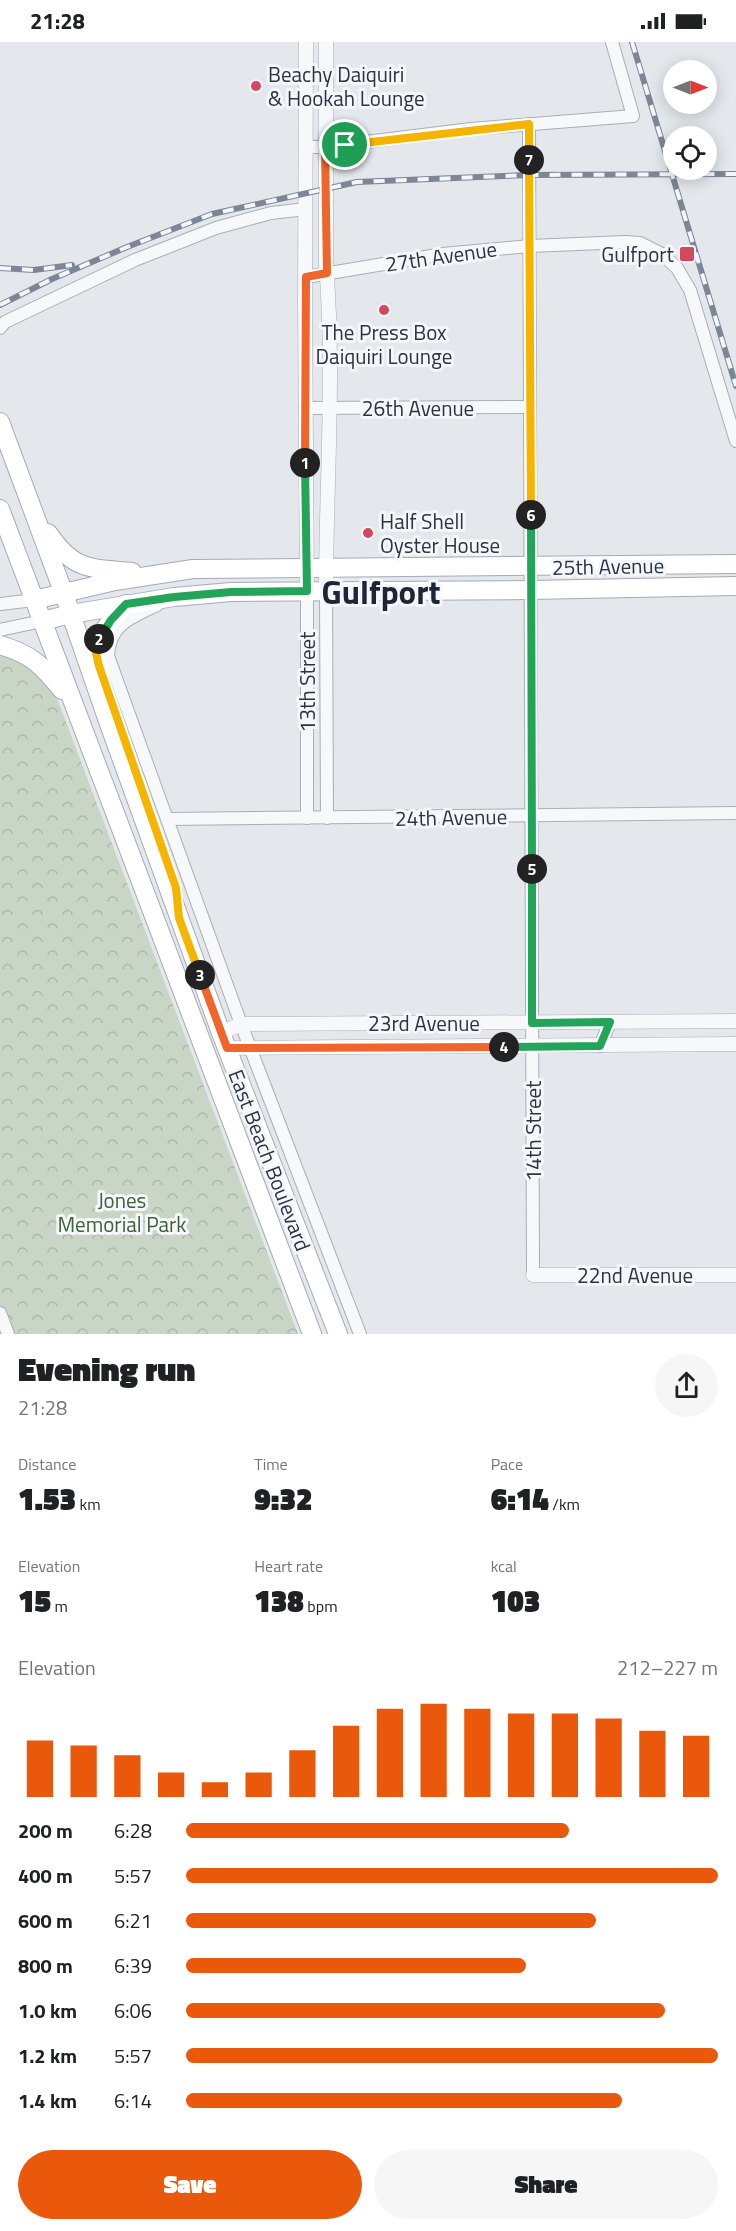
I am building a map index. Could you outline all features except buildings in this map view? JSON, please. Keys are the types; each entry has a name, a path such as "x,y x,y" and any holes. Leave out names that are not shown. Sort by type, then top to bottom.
{"main road":[{"path":"0,422 34,511 58,547 77,564 157,574"},
{"name":"East Beach Boulevard","path":"0,509 312,1334"},
{"name":"East Beach Boulevard","path":"34,511 224,1041 338,1334"},
{"name":"25th Avenue","path":"157,574 193,569 736,564"},
{"path":"34,600 115,581 157,574"},
{"name":"25th Avenue","path":"42,621 126,604 231,592 736,586"},
{"path":"126,604 102,633 96,653 176,888 179,918"},
{"path":"0,645 20,651 43,666 73,704"}],"street":[{"name":"13th Street","path":"306,42 307,818"},
{"name":"13th Street","path":"326,42 327,818"},
{"path":"306,147 325,147 529,124 633,116 612,42"},
{"name":"14th Street","path":"529,124 533,1275"},
{"path":"2,324 135,260 216,228 271,213 306,209"},
{"name":"27th Avenue","path":"306,277 443,254 530,246 640,243 662,254 677,268 690,290 736,441"},
{"name":"26th Avenue","path":"305,408 530,407"},
{"path":"174,597 122,624 111,638 108,656 241,1024 360,1334"},
{"path":"0,604 34,600"},
{"path":"0,630 42,621"},
{"name":"24th Avenue","path":"167,819 736,813"},
{"name":"23rd Avenue","path":"736,1021 241,1024 224,1041 250,1048 736,1044"},
{"path":"600,1046 610,1022"},
{"name":"22nd Avenue","path":"533,1275 736,1275"},
{"path":"0,1313 8,1334"}],"green space":[{"name":"Jones Memorial Park","path":"0,653 18,660 34,671 58,701 298,1334 0,1334"}],"railway":[{"path":"632,42 736,386"},
{"path":"0,305 52,279 212,214 357,182 529,175 736,174"},
{"path":"0,268 34,270 72,265"}],"place":[{"name":"Beachy Daiquiri & Hookah Lounge","path":"256,86"},
{"name":"Gulfport","path":"687,254"},
{"name":"The Press Box Daiquiri Lounge","path":"384,310"},
{"name":"Half Shell Oyster House","path":"368,533"}],"district":[{"name":"Gulfport","path":"381,592"}],"route":[{"path":"529,124 532,1023 610,1022 600,1046 227,1048 179,918 176,888 99,666 96,653 102,633 126,604 231,592 307,591 306,277 327,273 325,147 345,145 529,124"}]}
